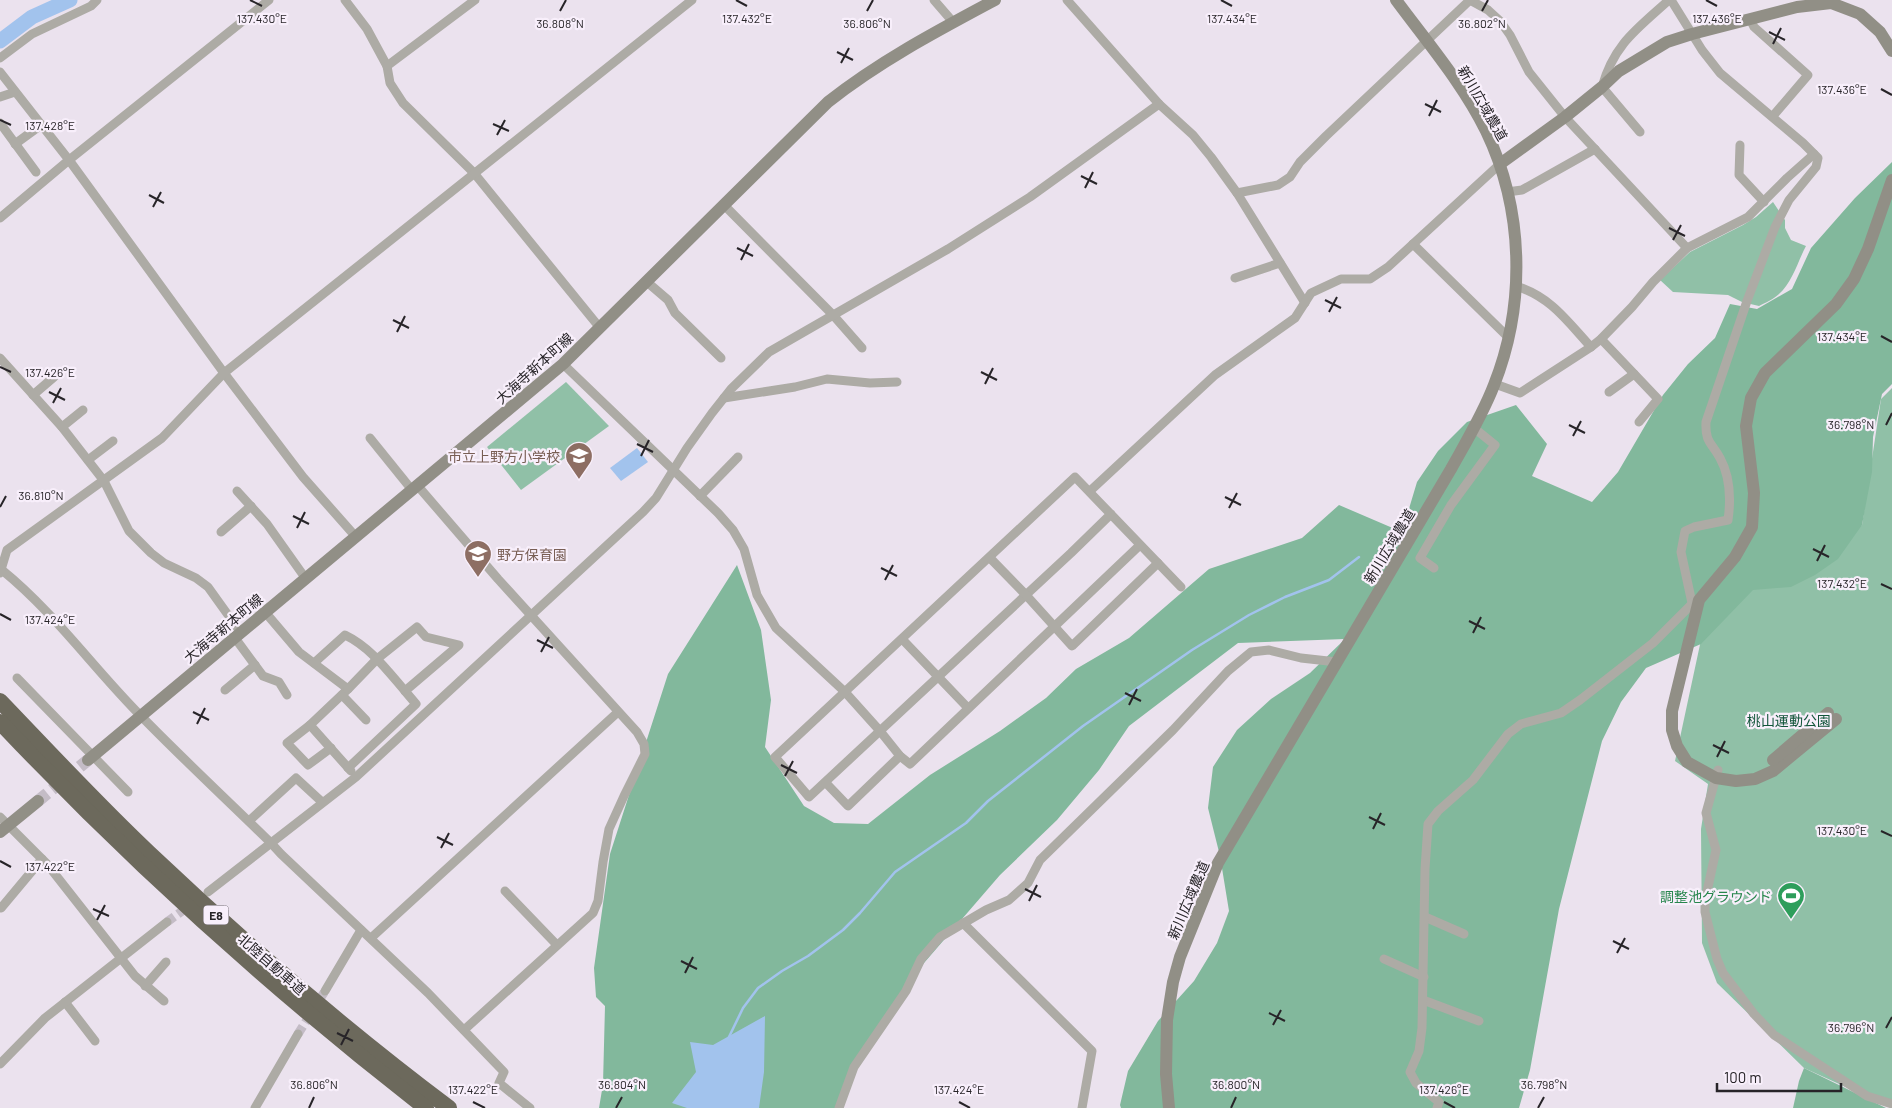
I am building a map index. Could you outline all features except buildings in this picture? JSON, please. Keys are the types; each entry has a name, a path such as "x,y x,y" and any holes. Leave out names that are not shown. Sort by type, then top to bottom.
{"highway":[{"name":"北陸自動車道","path":"0,701 96,801 201,902 321,1006 449,1108"},
{"name":"北陸自動車道","path":"0,722 82,808 191,911 314,1018 426,1108"}],"street":[{"path":"0,58 32,34 91,6 97,0"},
{"path":"0,218 69,160 269,0"},
{"path":"345,0 367,29 387,66 390,83 403,103 474,173 600,328"},
{"path":"387,66 475,0"},
{"path":"530,1108 499,1083 504,1072 428,992 361,930 141,716 55,620 18,584 1,572 8,550 162,438 224,373 692,0"},
{"path":"934,0 954,22"},
{"name":"大海寺新本町線","path":"90,759 563,364 828,102 858,78 995,0"},
{"path":"1067,0 1159,104 1193,135 1236,194 1305,303"},
{"name":"新川広域農道","path":"1169,1108 1166,1074 1167,1020 1173,982 1180,957 1218,863 1418,528 1474,428 1495,384 1509,338 1516,286 1515,234 1512,208 1500,164 1485,130 1456,81 1396,0"},
{"path":"1236,194 1278,185 1290,177 1300,162 1470,0 1488,10 1500,21 1510,34 1529,72 1564,117 1687,248"},
{"path":"1602,87 1608,68 1621,45 1670,0 1702,50 1720,73 1773,116 1818,158 1816,167 1790,200 1775,227 1706,422 1705,436 1721,459 1729,480 1731,501 1728,520 1694,526 1685,531 1681,552 1692,604"},
{"path":"1090,491 1215,375 1295,318 1311,293 1341,279 1370,278 1388,267 1500,164 1564,117 1619,71 1641,56 1667,42 1692,34 1810,4 1836,2 1860,14 1880,32 1892,51"},
{"path":"1750,19 1754,27 1808,75 1773,116"},
{"path":"0,72 69,160 224,373 303,477 356,537"},
{"path":"1602,87 1640,132"},
{"path":"0,97 15,92"},
{"path":"208,892 356,776 643,512 656,498 687,448 724,398 768,352 948,249 1030,197 1159,104"},
{"path":"0,123 36,172"},
{"path":"15,144 41,125"},
{"path":"1740,145 1739,175 1764,202"},
{"path":"1507,192 1522,190 1595,149"},
{"path":"1495,384 1520,393 1591,347 1632,307 1653,282 1687,248 1748,217 1814,154"},
{"path":"1438,1108 1439,1102 1416,1083 1410,1072 1419,1051 1422,1028 1428,824 1438,811 1473,780 1508,734 1521,724 1561,713 1580,700 1653,643 1713,584 1736,557 1752,527 1754,493 1746,426 1751,398 1765,373 1836,304 1854,279 1868,249 1892,180"},
{"path":"724,205 833,315 862,348"},
{"path":"1413,244 1509,338"},
{"path":"1235,278 1280,263"},
{"path":"647,282 668,300 675,313 721,358"},
{"path":"1516,286 1533,291 1549,302 1591,347"},
{"path":"1601,338 1658,399 1639,422"},
{"path":"0,358 62,427 104,481 129,531 164,563 196,578 208,587 263,676 279,682 287,695"},
{"path":"563,364 718,513 733,530 744,549 757,595 776,628 844,692 900,756 910,764 1140,545"},
{"path":"1609,392 1634,374"},
{"path":"33,395 54,377"},
{"path":"724,398 795,387 827,379 897,382"},
{"path":"62,427 83,410"},
{"path":"1434,568 1420,558 1452,505 1496,445 1474,428"},
{"path":"370,438 637,732 644,744 645,754 610,829 598,901 593,913 464,1030"},
{"path":"88,460 113,442"},
{"path":"700,496 738,457"},
{"path":"1110,514 809,797 775,757 1076,477 1181,587"},
{"path":"237,491 266,524 306,579"},
{"path":"221,532 250,506"},
{"path":"990,558 1072,646 1158,563"},
{"path":"1713,584 1707,600 1680,712 1680,728 1693,756 1717,774 1753,770 1769,764 1832,716"},
{"path":"265,612 299,652 314,663 345,692 366,720"},
{"path":"331,748 308,765 287,743 310,725 377,659 416,627 426,637 459,645 405,690"},
{"path":"314,663 346,635 358,641 377,659 416,704 348,768"},
{"path":"902,639 968,708"},
{"path":"839,1108 854,1067 906,991 920,959 940,937 1009,900 1028,883 1040,860 1173,730 1228,671 1251,652 1269,650 1301,658 1337,662"},
{"path":"225,690 255,665"},
{"path":"17,678 90,759 128,792"},
{"path":"371,938 618,712"},
{"path":"310,725 356,776"},
{"path":"826,783 848,806 900,756"},
{"path":"1717,774 1706,813 1716,850 1705,901 1705,912 1717,959 1723,973 1754,1014 1774,1035 1867,1096 1892,1104"},
{"path":"249,821 296,778 322,802"},
{"path":"38,801 3,824 42,859 120,958 145,986 164,1001"},
{"path":"1,908 42,859"},
{"path":"505,891 557,945"},
{"path":"1425,917 1464,934"},
{"path":"0,1064 45,1018 167,922"},
{"path":"963,923 1092,1051 1082,1108"},
{"path":"325,991 361,930"},
{"path":"1384,959 1424,977"},
{"path":"145,986 166,962"},
{"path":"1423,1000 1479,1021"},
{"path":"65,1002 95,1041"},
{"path":"255,1108 298,1034"}],"green space":[{"path":"1892,162 1892,384 1882,394 1873,437 1872,472 1862,525 1838,559 1815,575 1791,587 1753,590 1701,644 1646,668 1621,702 1602,741 1559,909 1530,1070 1519,1108 1121,1108 1120,1105 1128,1071 1158,1021 1194,981 1217,943 1229,911 1220,856 1208,808 1213,767 1237,730 1271,699 1310,673 1345,639 1238,643 1129,726 1099,770 1057,820 1000,875 924,963 871,1040 838,1108 599,1108 603,1084 605,1006 596,997 594,968 610,854 668,674 737,565 761,630 771,700 765,747 804,806 834,823 868,824 930,775 1000,731 1046,698 1076,669 1129,638 1209,569 1302,538 1339,505 1402,532 1417,482 1438,451 1467,422 1516,405 1547,444 1532,476 1592,502 1618,472 1663,395 1688,364 1715,338 1730,304 1757,309 1792,289 1811,248 1855,198"},
{"path":"1773,202 1785,220 1785,228 1791,240 1806,246 1788,284 1775,298 1759,306 1742,302 1728,295 1673,292 1660,280 1690,252 1743,225 1756,217"},
{"path":"566,382 609,426 521,490 487,447"},
{"name":"桃山運動公園","path":"1892,388 1892,1108 1804,1068 1717,983 1702,943 1701,829 1708,784 1675,761 1713,584 1862,525 1881,399"},
{"path":"1804,1068 1886,1108 1793,1108"}],"water":[{"path":"637,448 648,462 621,481 610,468"},
{"path":"765,1016 764,1072 759,1108 687,1108 672,1103 696,1072 690,1042 713,1045"}],"waterway":[{"path":"0,41 32,17 70,0"},
{"path":"728,1039 743,1008 758,988 808,956 843,930 895,872 966,823 988,801 1083,726 1192,650 1249,615 1285,597 1329,580 1359,557"}],"tunnel":[{"path":"38,801 88,760"},
{"path":"167,922 189,906"},
{"path":"298,1034 325,991"}],"place":[{"name":"市立上野方小学校","path":"579,480"},
{"name":"野方保育園","path":"478,578"},
{"name":"調整池グラウンド","path":"1791,920"}]}
